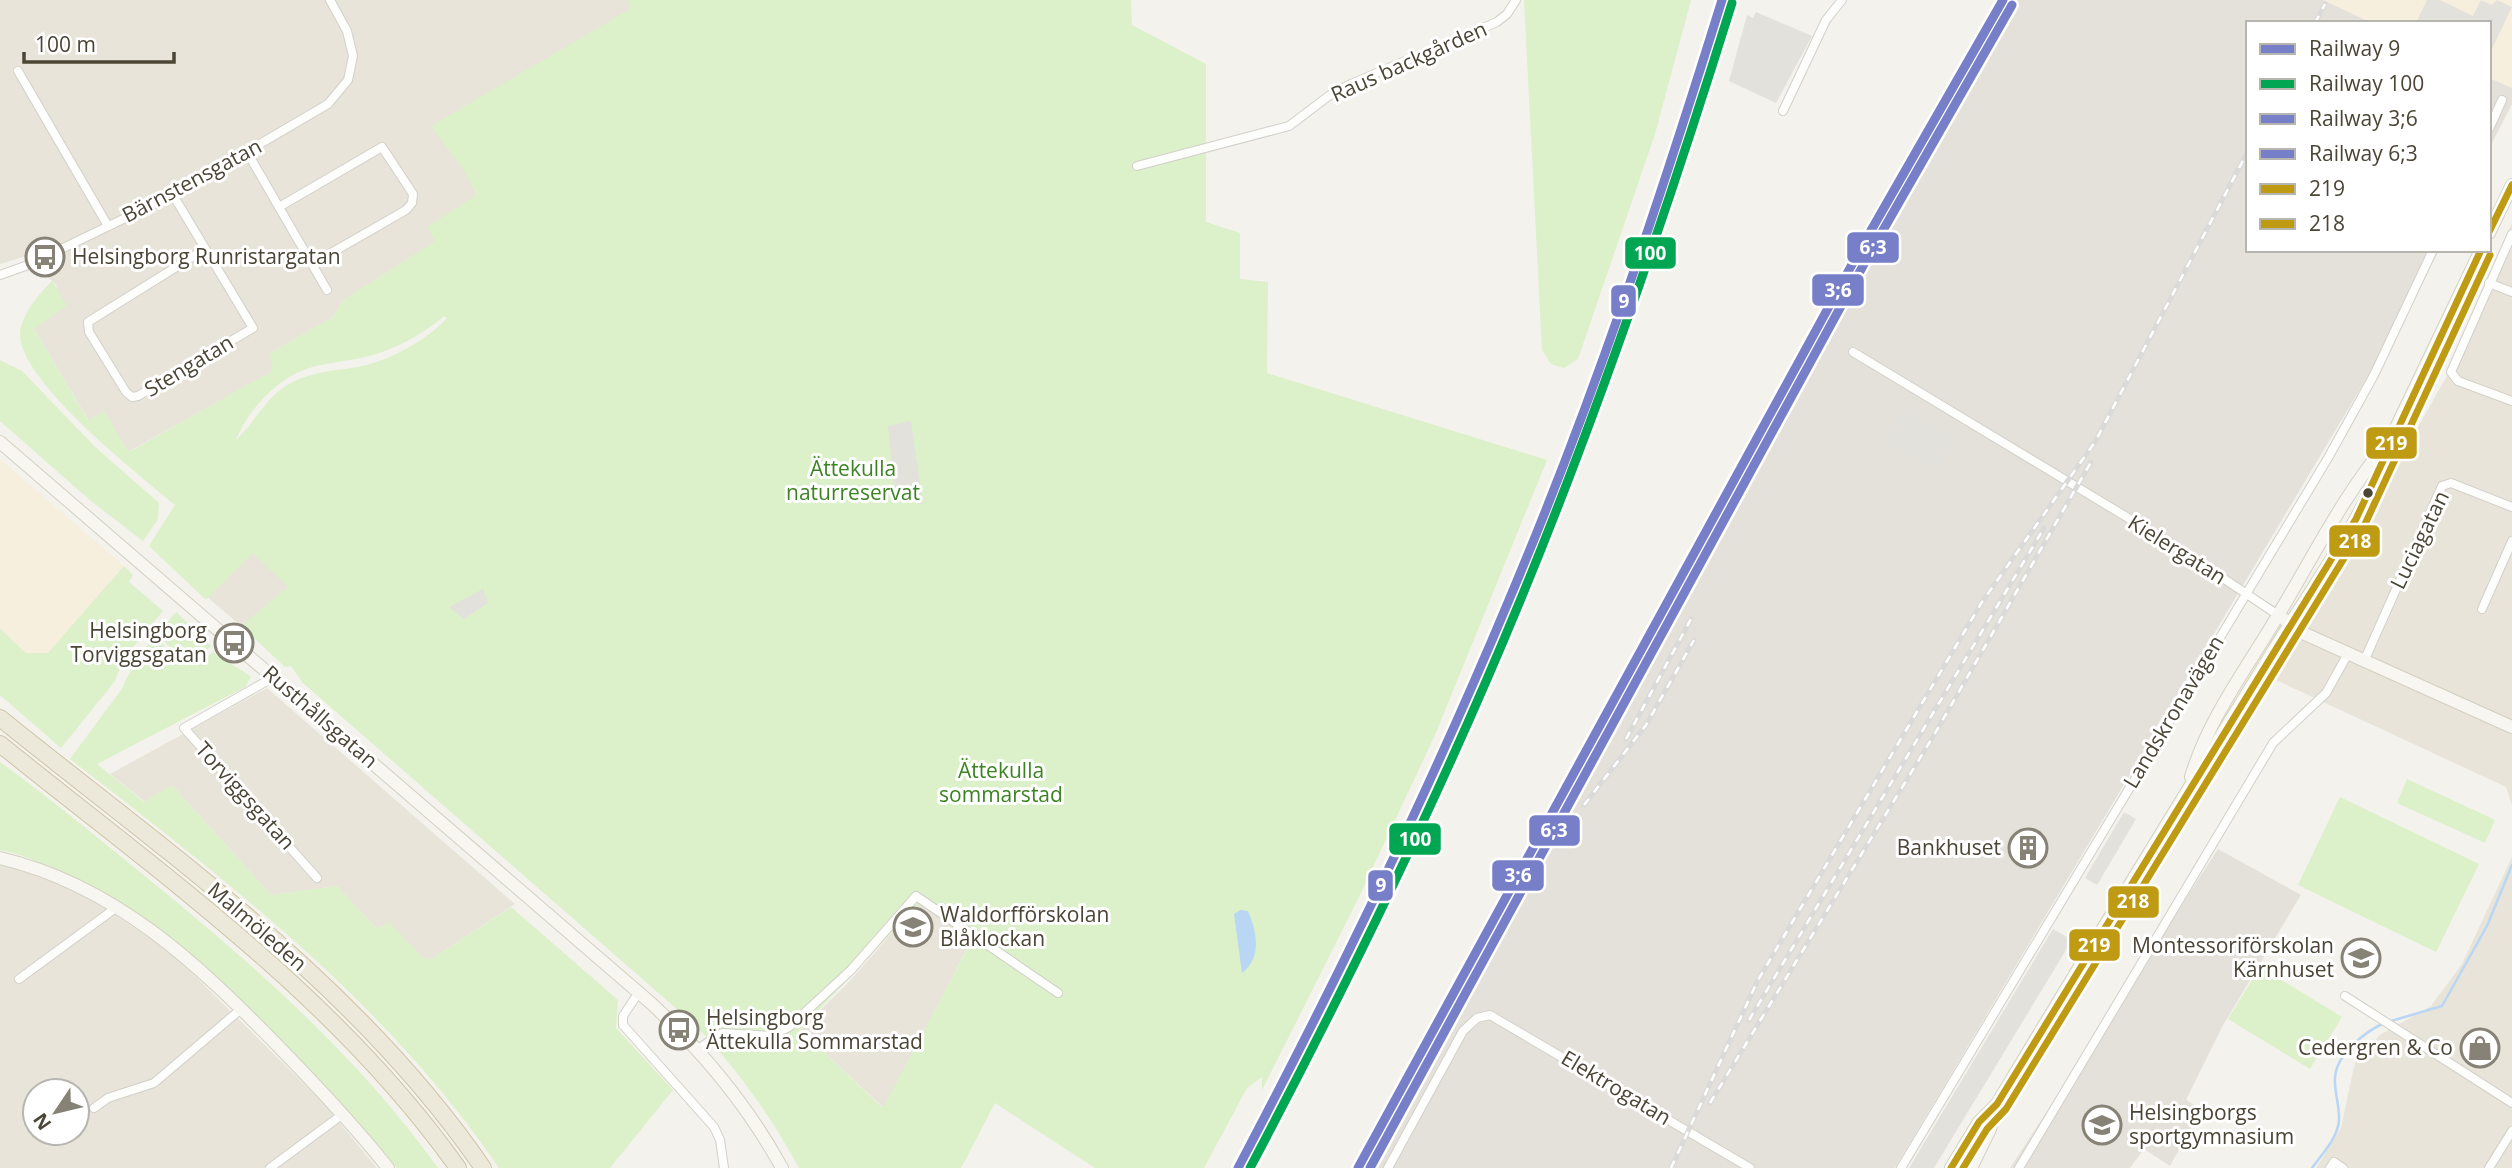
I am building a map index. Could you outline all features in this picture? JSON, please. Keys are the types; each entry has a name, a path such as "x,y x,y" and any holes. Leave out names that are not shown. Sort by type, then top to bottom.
{"highway":[{"name":"Malmöleden","path":"0,718 205,881 322,983 413,1078 483,1168"},
{"name":"Malmöleden","path":"0,744 272,965 382,1074 458,1168"}],"main road":[{"path":"2491,229 2512,184"},
{"name":"Landskronavägen","path":"1951,1168 1979,1122 1997,1104 2383,469 2392,436 2480,252"},
{"name":"Landskronavägen","path":"2188,787 2196,759 2224,704 2354,487 2392,436"},
{"name":"Rusthållsgatan","path":"0,442 639,992 698,1049 731,1088 782,1168"},
{"name":"Kielergatan","path":"2278,615 2348,652 2512,727"},
{"path":"0,858 61,878 117,907 175,946 241,1009 343,1114 388,1168"},
{"name":"Landskronavägen","path":"1971,1168 1990,1129 1997,1104"}],"street":[{"name":"Bärnstensgatan","path":"19,71 108,226 173,195 328,104 348,80 353,64 352,48 344,24 330,0"},
{"name":"Raus backgården","path":"1137,166 1289,126 1330,95 1351,84 1497,22 1507,14 1516,0"},
{"path":"1783,111 1822,30 1842,0"},
{"path":"2491,125 2502,100"},
{"path":"279,206 382,147 413,194 412,203 406,210 312,264"},
{"path":"247,152 327,290"},
{"name":"Stengatan","path":"173,195 253,328 138,396 132,397 125,392 89,332 88,322 205,249"},
{"path":"0,275 28,265 108,226"},
{"path":"2512,234 2452,369 2454,377 2512,401"},
{"name":"Landskronavägen","path":"1901,1168 2328,458 2374,375 2432,252"},
{"path":"2489,283 2512,292"},
{"name":"Kielergatan","path":"1853,352 2178,548 2278,615"},
{"name":"Luciagatan","path":"2365,659 2442,486 2451,483 2512,506"},
{"path":"2482,609 2512,541"},
{"path":"2019,1168 2273,743 2326,692 2348,652"},
{"name":"Torviggsgatan","path":"274,677 184,727 317,878"},
{"path":"698,1049 722,1033 771,1036 789,1027 851,970 916,896 1058,993"},
{"path":"19,979 117,907"},
{"path":"639,992 623,1016 623,1025 714,1128 720,1140 724,1168"},
{"path":"2345,996 2512,1103"},
{"path":"94,1108 108,1098 154,1083 241,1009"},
{"name":"Elektrogatan","path":"1388,1168 1463,1031 1479,1017 1498,1017 1750,1168"},
{"path":"270,1168 343,1114"},
{"path":"2488,1168 2512,1131"},
{"path":"2332,1165 2343,1168"}],"shaded area":[{"path":"0,0 629,0 631,13 463,166 477,195 428,227 436,241 342,301 333,317 270,353 273,371 128,452 104,412 89,421 34,329 57,286 26,256 0,264"},
{"path":"2017,0 2323,0 2368,21 2246,21 2246,252 2438,252 2418,292 1895,1168 1369,1168 1676,597"},
{"path":"2323,0 2512,0 2512,88 2491,79 2491,21 2368,21"},
{"path":"2427,0 2440,0 2473,16 2481,0 2492,5 2497,0 2512,7 2491,51 2491,21 2417,21"},
{"path":"1756,12 1812,36 1776,103 1729,81 1747,15 1753,18"},
{"path":"2491,79 2512,88 2512,104 2491,145"},
{"path":"2512,223 2512,805 2506,787 2276,680 2458,356"},
{"path":"1903,404 1954,438 1936,473 1883,443"},
{"path":"911,421 923,504 896,500 888,426"},
{"path":"0,459 124,566 48,653 26,653 0,629"},
{"path":"247,547 289,587 241,626 205,595"},
{"path":"483,589 488,603 464,619 449,607"},
{"path":"267,688 515,904 433,958 424,959 376,928 337,886 271,895 172,785 145,802 110,774"},
{"path":"2124,812 2136,819 2097,885 2085,878"},
{"path":"2218,849 2301,895 2222,1027 2186,1100 2201,1109 2170,1166 2144,1149 2130,1168 2010,1168"},
{"path":"2512,857 2512,1168 2316,1168 2341,1128 2355,1062 2380,1035 2431,1006 2462,964"},
{"path":"0,863 38,875 92,900 171,952 324,1104 377,1168 0,1168"},
{"path":"920,901 972,939 884,1108 800,1030 848,983"},
{"path":"2053,929 2072,940 1934,1168 1909,1168"}],"green space":[{"name":"Ättekulla naturreservat","path":"628,0 1131,0 1132,25 1206,64 1206,222 1240,233 1240,279 1268,282 1267,373 1547,460 1435,735 1359,897 1262,1090 1262,1077 1247,1088 1204,1168 1095,1168 995,1103 961,1168 799,1168 751,1092 694,1024 303,683 291,666 285,667 241,626 288,587 253,553 206,600 149,546 175,505 85,427 40,378 26,356 20,336 23,321 36,299 52,281 67,306 34,329 88,420 104,411 129,452 272,371 270,353 333,317 342,301 435,241 427,227 477,194 463,169 431,126 630,9","holes":["444,316 447,318 430,333 388,358 367,365 311,375 284,387 236,440 254,409 271,391 291,376 317,366 389,350 419,335","919,904 972,940 883,1108 800,1030"]},
{"path":"1524,0 1691,0 1655,134 1578,359 1564,368 1551,364 1542,350"},
{"path":"0,360 22,371 95,447 159,503 158,519 143,541 91,501 0,421"},
{"path":"124,566 133,575 129,582 163,611 123,659 115,681 61,748 0,695 0,629 26,653 48,653"},
{"path":"176,612 211,646 197,657 176,654 164,641 163,627"},
{"path":"156,633 172,655 182,661 197,664 213,652 251,677 245,687 97,764 144,802 172,785 271,895 337,886 376,928 389,922 424,959 433,958 511,907 618,1000 616,1028 673,1090 610,1168 499,1168 455,1108 407,1051 355,998 301,947 187,850 70,759 121,690 135,662"},
{"path":"0,762 146,877 225,943 302,1013 373,1087 438,1168 397,1168 339,1101 254,1012 176,941 119,901 88,884 28,858 0,850"},
{"path":"2407,779 2495,820 2485,843 2397,803"},
{"path":"2340,797 2479,864 2436,952 2298,885"},
{"path":"2260,967 2342,1017 2310,1069 2228,1019"}],"water":[{"path":"1240,910 1248,911 1256,944 1253,960 1242,973 1234,914"}],"waterway":[{"path":"2391,1021 2442,1006 2487,926 2512,865"},
{"path":"2312,1168 2338,1128 2335,1078 2340,1061 2360,1038 2384,1023"}],"railway":[{"path":"2316,21 2325,4"},
{"path":"1671,1168 1758,980 1982,602 2095,442 2246,155"},
{"path":"1710,1103 1934,735 2091,462"},
{"path":"1749,1020 2044,528"},
{"path":"1374,1168 1679,613"},
{"path":"1626,739 1691,619"},
{"path":"1584,805 1646,725 1694,640"}],"rail line":[{"name":"9","path":"1238,1168 1380,887 1509,600 1623,303 1722,0"},
{"name":"3;6","path":"1358,1168 1861,248 2003,0"},
{"name":"100","path":"1250,1168 1392,888 1520,601 1633,304 1732,3"},
{"name":"6;3","path":"1370,1168 1870,253 2012,5"}],"transit line":[{"name":"219","path":"2491,228 2512,185"},
{"name":"219","path":"1951,1168 1979,1122 1997,1104 2356,519 2480,252"},
{"name":"218","path":"1963,1168 1987,1129 2006,1109 2365,524 2490,255"}],"place":[{"name":"Helsingborg Runristargatan","path":"45,257"},
{"name":"Helsingborg Torviggsgatan","path":"234,643"},
{"name":"Bankhuset","path":"2028,848"},
{"name":"Waldorfförskolan Blåklockan","path":"913,927"},
{"name":"Montessoriförskolan Kärnhuset","path":"2361,958"},
{"name":"Helsingborg Ättekulla Sommarstad","path":"679,1030"},
{"name":"Cedergren & Co","path":"2480,1048"},
{"name":"Helsingborgs sportgymnasium","path":"2102,1125"}],"park label":[{"name":"Ättekulla sommarstad","path":"1001,783"}]}
